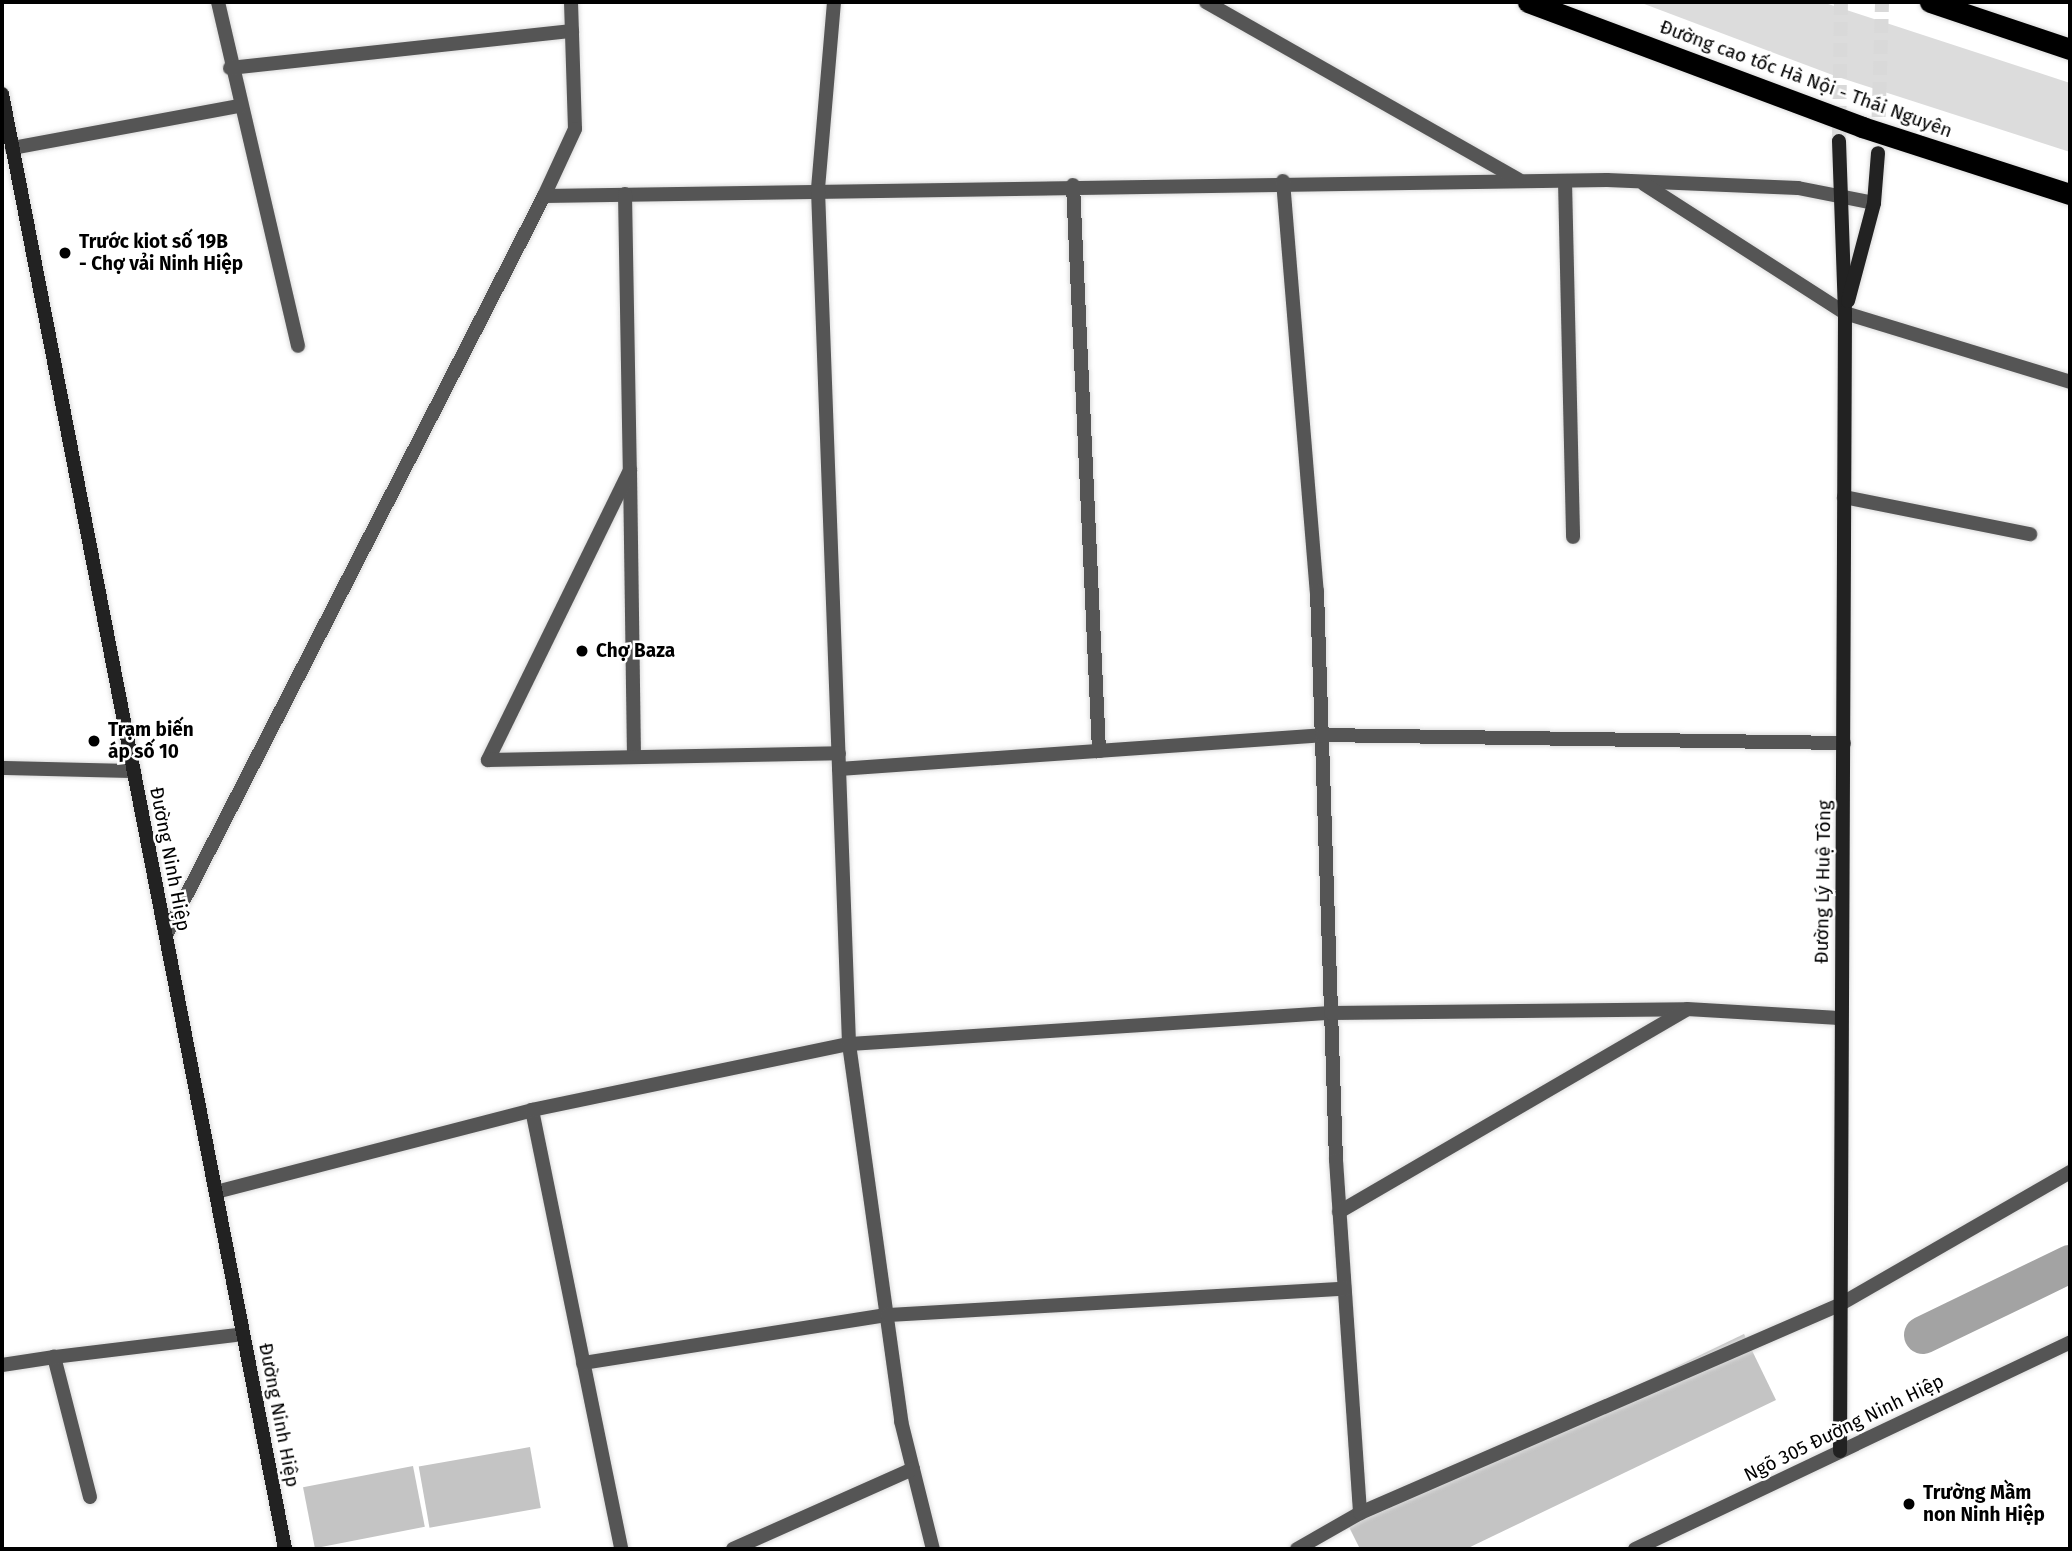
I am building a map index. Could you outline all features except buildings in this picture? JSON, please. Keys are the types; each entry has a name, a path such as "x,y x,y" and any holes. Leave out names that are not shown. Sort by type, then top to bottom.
{"highway":[{"name":"Đường cao tốc Hà Nội - Thái Nguyên","path":"1528,2 1862,127 2070,194"},
{"path":"1930,2 2070,49"}],"main road":[{"name":"Đường Ninh Hiệp","path":"2,93 285,1549"},
{"name":"Đường Lý Huệ Tông","path":"1839,141 1845,313 1840,1451"},
{"name":"Đường Lý Huệ Tông","path":"1845,313 1874,204 1878,153"}],"street":[{"path":"218,2 230,68 298,346"},
{"path":"166,934 544,196 575,129 571,2"},
{"path":"834,2 818,190 849,1044 887,1315 913,1469 933,1549"},
{"path":"1206,2 1521,181"},
{"path":"230,68 572,31"},
{"path":"12,148 239,106"},
{"path":"544,196 1283,181 1565,181 1798,188 1874,204"},
{"path":"1283,181 1317,591 1339,1212 1360,1513"},
{"path":"1565,181 1573,537"},
{"path":"1643,183 1845,313 2070,382"},
{"path":"1073,185 1099,751"},
{"path":"625,194 634,757"},
{"path":"630,470 488,760 839,753"},
{"path":"1844,497 2030,534"},
{"path":"839,769 1322,735 1844,743"},
{"path":"2,768 134,771"},
{"path":"1339,1212 1687,1009"},
{"path":"216,1192 532,1110 849,1044 1331,1013 1687,1009 1840,1018"},
{"path":"532,1110 621,1549"},
{"path":"1297,1549 1360,1513 1839,1305 2070,1172"},
{"path":"583,1363 887,1315 1344,1289"},
{"path":"2,1366 243,1334"},
{"name":"Ngõ 305 Đường Ninh Hiệp","path":"1635,1549 2070,1342"},
{"path":"54,1357 90,1497"},
{"path":"733,1549 913,1469"}],"shaded area":[{"path":"1639,2 1822,2 2070,83 2070,152 1838,77"}],"waterway":[{"path":"1923,1335 2070,1264"}],"tunnel":[{"path":"1839,141 1841,2"},
{"path":"1878,138 1882,2"}],"place":[{"name":"Trước kiot số 19B - Chợ vải Ninh Hiệp","path":"65,253"},
{"name":"Chợ Baza","path":"582,651"},
{"name":"Trạm biến áp số 10","path":"94,741"},
{"name":"Trường Mầm non Ninh Hiệp","path":"1909,1504"}]}
